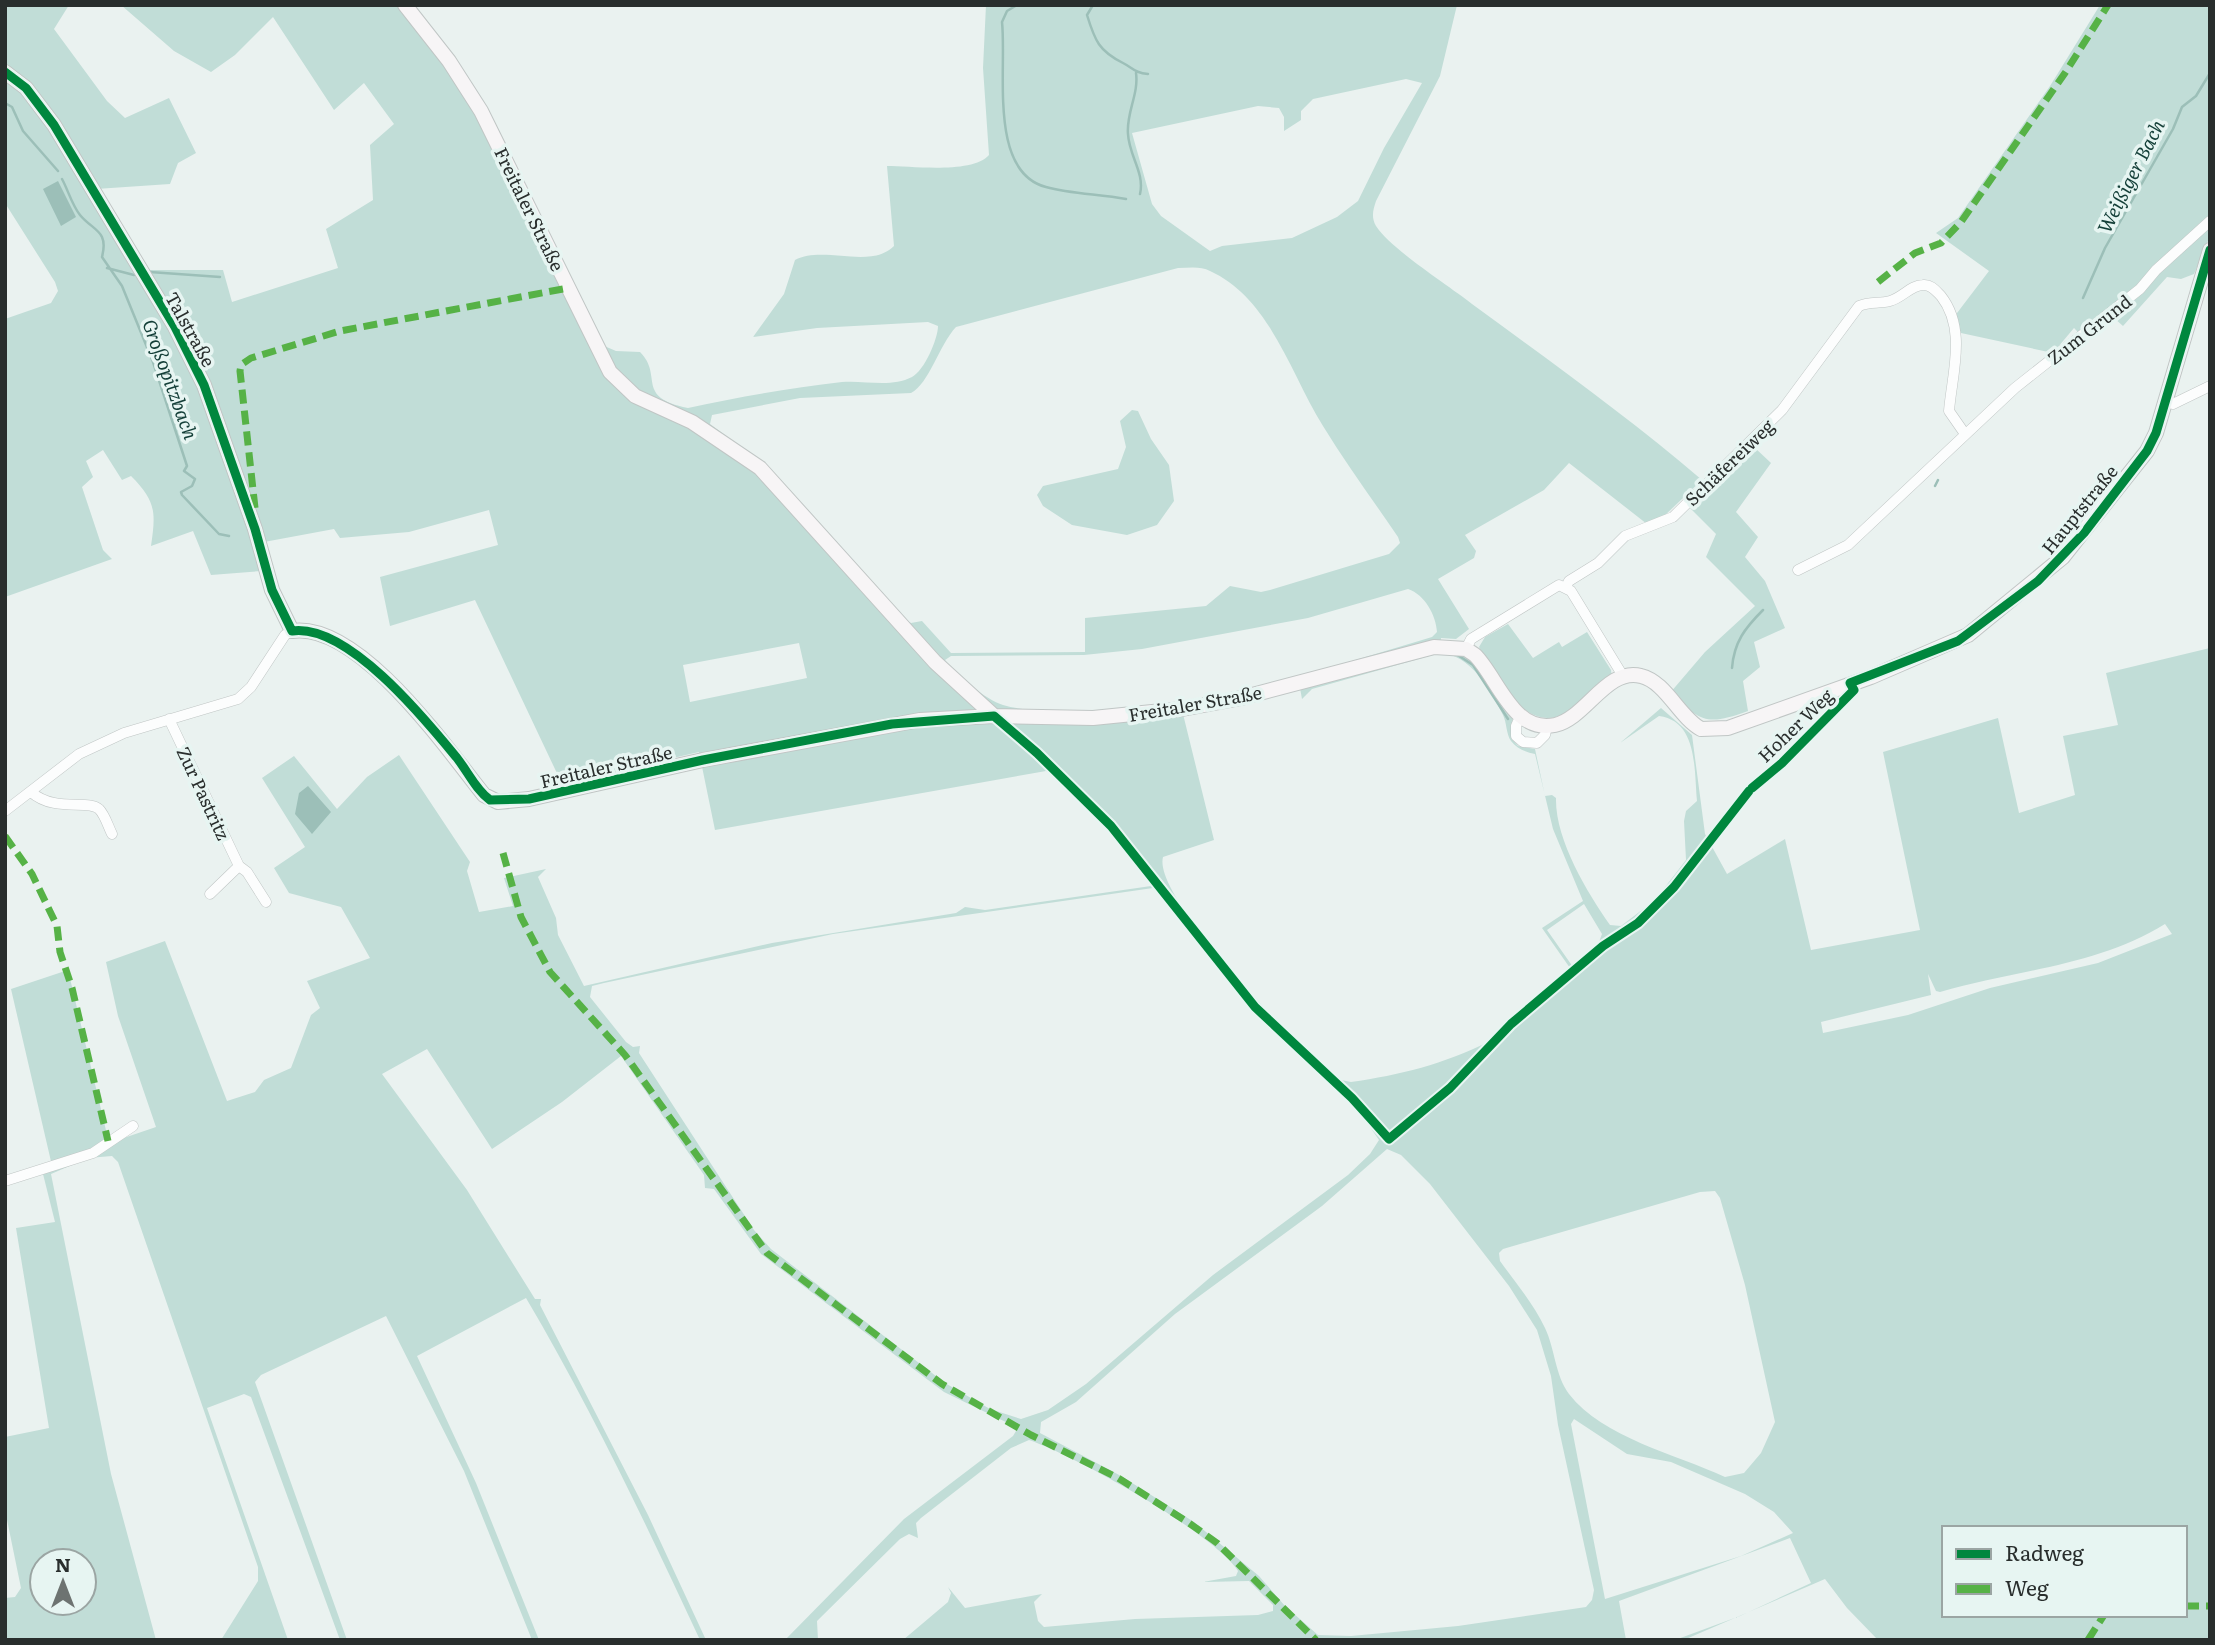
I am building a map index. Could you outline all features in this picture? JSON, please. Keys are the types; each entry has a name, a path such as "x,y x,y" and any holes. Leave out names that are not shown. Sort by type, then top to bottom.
{"street":[{"name":"Freitaler Straße","path":"405,5 449,61 481,111 523,191 598,354 624,389 692,422 760,468 935,662 994,716"},
{"name":"Talstraße","path":"5,72 26,88 54,125 175,327 204,385 255,529 272,590 292,631"},
{"name":"Zum Grund","path":"1798,570 1848,545 2036,370 2140,289 2210,220"},
{"name":"Hauptstraße","path":"1623,676 1648,678 1695,726 1708,731 1728,727 1958,641 2038,581 2084,533 2147,451 2167,402 2185,327 2210,250"},
{"name":"Schäfereiweg","path":"1466,649 1471,639 1559,585 1566,587 1569,580 1598,563 1625,536 1673,517 1782,410 1859,306 1892,301 1923,285 1929,285 1941,297 1951,316 1956,348 1949,411 1965,434"},
{"path":"2167,402 2173,404 2210,386"},
{"path":"1466,649 1482,663 1520,717 1547,726 1558,724 1623,676 1588,617 1566,587"},
{"name":"Freitaler Straße","path":"292,631 317,632 348,648 421,712 484,795 498,802 529,799 703,760 892,724 994,716 1093,718 1182,709 1241,698 1434,647 1466,649"},
{"path":"5,811 79,754 124,733 245,694 282,639 292,631"},
{"name":"Hoher Weg","path":"1752,788 1782,764 1854,690 1850,683"},
{"path":"1520,717 1516,736 1523,742 1537,743 1545,735 1547,726"},
{"name":"Zur Pastritz","path":"169,719 239,866 247,872 266,902"},
{"path":"31,792 47,803 66,807 94,806 100,811 112,834"},
{"path":"210,894 239,866"},
{"path":"5,1181 93,1153 133,1126"}],"shaded area":[{"path":"5,5 69,5 54,29 107,101 125,118 169,98 196,153 178,163 170,184 96,189 145,270 223,270 232,302 338,268 326,229 373,200 370,145 394,124 364,83 334,110 273,17 235,55 211,72 174,51 121,5 411,5 464,71 498,130 602,345 616,351 640,352 650,369 655,392 671,403 688,408 823,384 895,382 917,374 926,362 938,326 928,322 817,328 753,337 784,294 795,260 819,255 872,256 884,253 894,246 887,166 956,167 981,161 989,155 983,68 986,5 1457,5 1440,76 1376,201 1373,220 1376,226 1394,246 1646,434 1702,480 1663,517 1647,524 1569,463 1544,490 1465,535 1476,551 1474,558 1438,579 1469,629 1456,639 1441,638 1440,649 1469,657 1513,714 1512,739 1518,746 1535,749 1544,793 1535,754 1522,750 1511,741 1503,715 1486,685 1470,666 1451,655 1440,653 1312,689 1302,699 1300,688 1183,714 1214,840 1163,857 1166,877 1181,905 1234,974 1296,1040 1341,1080 1351,1082 1404,1072 1455,1057 1488,1042 1452,1081 1416,1113 1420,1119 1455,1089 1503,1036 1614,942 1599,942 1602,934 1584,904 1547,930 1573,967 1570,968 1542,928 1583,901 1553,829 1545,796 1552,795 1556,798 1557,814 1567,848 1583,881 1610,925 1621,926 1655,900 1686,860 1684,821 1686,811 1697,801 1692,749 1687,737 1681,727 1672,720 1659,716 1620,743 1661,708 1692,735 1705,834 1727,874 1785,839 1811,950 1920,930 1883,752 1998,718 2019,813 2075,795 2063,736 2118,725 2106,673 2210,648 2210,1640 1878,1640 1847,1608 1825,1579 1749,1612 1811,1583 1790,1538 1619,1601 1626,1640 903,1640 948,1602 951,1593 948,1587 965,1608 1042,1594 1034,1602 1038,1621 1044,1627 1135,1619 1258,1615 1273,1611 1273,1605 1249,1581 1203,1582 1236,1576 1238,1571 1202,1537 1109,1478 1029,1440 1011,1448 921,1518 916,1523 918,1538 909,1534 900,1539 817,1621 818,1640 785,1640 904,1519 1013,1436 1016,1431 1014,1426 944,1392 761,1254 714,1189 705,1188 704,1175 621,1056 562,1102 492,1149 427,1049 382,1074 467,1190 535,1299 541,1299 540,1305 648,1515 706,1640 700,1640 595,1424 526,1298 417,1356 476,1483 539,1640 532,1640 464,1471 386,1316 261,1375 255,1382 347,1640 340,1640 251,1397 244,1394 207,1408 288,1640 221,1640 258,1581 258,1567 118,1162 112,1156 88,1158 51,1174 111,1474 156,1640 5,1640 5,1598 15,1597 21,1588 5,1510 5,1437 49,1428 16,1228 55,1222 43,1174 53,1170 11,989 68,970 109,1143 156,1127 118,1016 106,962 165,941 227,1101 255,1092 264,1080 291,1068 311,1015 320,1008 307,981 370,958 341,907 289,893 274,868 305,847 262,778 294,756 337,809 367,777 399,755 470,862 467,871 479,912 513,906 504,878 546,869 538,877 556,918 558,935 584,986 772,943 956,913 965,907 985,910 1151,886 1103,823 1070,790 1046,771 715,830 699,752 634,767 631,772 563,786 475,600 390,626 380,577 498,545 489,510 409,532 340,538 334,529 264,542 261,571 211,575 193,531 151,546 154,524 150,500 131,476 122,480 103,450 86,461 93,477 82,487 103,550 112,559 5,597 5,319 51,303 58,291 5,203","holes":["1406,79 1422,83 1384,148 1358,201 1337,217 1292,238 1222,246 1210,251 1161,216 1152,204 1132,133 1258,106 1279,108 1284,117 1284,131 1301,120 1301,111 1313,99","1178,268 1206,269 1231,283 1264,318 1323,426 1400,543 1389,554 1270,590 1261,592 1230,586 1206,606 1085,618 1085,652 951,653 922,621 911,623 904,619 768,467 710,424 712,415 800,398 911,393 929,373 956,327","1408,589 1420,596 1428,606 1437,632 1432,637 1298,677 1206,698 1113,710 1035,710 1003,705 971,686 945,660 951,656 1084,655 1142,649 1308,618","799,643 807,678 690,702 683,665","1153,888 1204,948 1206,955 1233,981 1252,1006 1361,1114 1379,1140 1370,1154 1348,1175 1213,1275 1086,1384 1048,1410 1021,1419 990,1409 945,1383 771,1249 754,1230 639,1053 640,1046 633,1047 626,1042 590,997 592,986 833,934","2165,924 2172,934 2098,963 1990,988 1908,1015 1823,1033 1821,1022 1931,995 1928,974 1936,991 1940,992 2056,966 2139,938","1387,1149 1401,1155 1430,1184 1509,1286 1537,1330 1551,1376 1558,1425 1594,1590 1592,1600 1586,1607 1458,1626 1351,1636 1318,1635 1285,1606 1259,1576 1194,1522 1121,1476 1040,1433 1041,1422 1076,1402 1175,1314 1322,1206","1715,1191 1720,1198 1745,1285 1775,1422 1761,1453 1744,1473 1725,1477 1620,1434 1583,1409 1564,1387 1541,1319 1500,1261 1499,1253 1503,1249 1700,1192","1574,1419 1627,1454 1671,1462 1745,1494 1774,1512 1793,1533 1741,1556 1605,1599 1571,1424"]},
{"path":"2100,5 2210,5 2210,215 2132,291 2080,334 2074,328 2053,353 1961,333 1954,317 1989,271 1936,233 1958,218 2050,86"},
{"path":"58,181 76,217 61,226 43,189"},
{"path":"2210,224 2210,236 2194,274 2181,279 2167,277 2123,326 2114,318"},
{"path":"1132,410 1138,411 1151,439 1169,465 1174,501 1157,525 1127,535 1072,525 1043,506 1037,495 1043,486 1118,469 1126,447 1120,421"},
{"path":"1754,447 1771,463 1736,512 1758,537 1745,557 1765,581 1785,628 1754,642 1760,667 1743,681 1748,711 1713,720 1697,715 1670,693 1705,652 1755,606 1706,557 1716,534 1690,508 1729,466"},
{"path":"1508,624 1533,658 1559,642 1562,647 1587,632 1611,670 1612,678 1564,714 1549,718 1536,716 1512,698 1479,647 1485,637"},
{"path":"308,786 331,812 312,834 295,814 299,793"},
{"path":"1735,1618 1686,1639 1675,1640"}],"waterway":[{"path":"1017,5 1007,11 1002,22 1004,117 1015,162 1028,178 1046,187 1126,199"},
{"path":"1093,5 1087,15 1099,44 1115,59 1148,74"},
{"path":"1136,73 1128,134 1139,172 1140,194"},
{"name":"Weißiger Bach","path":"2083,298 2105,248 2173,129 2182,107 2196,96 2210,73"},
{"name":"Großopitzbach","path":"5,103 12,107 23,131 58,171"},
{"name":"Großopitzbach","path":"62,179 77,211 102,236 102,257 122,286 153,362 187,466 184,471 195,479 192,486 181,492 182,495 219,534 229,536"},
{"path":"107,268 134,275"},
{"path":"150,272 220,277"},
{"path":"1935,486 1938,480"},
{"path":"1732,668 1735,650 1742,636 1763,610"},
{"path":"1456,654 1473,665 1508,719"}],"marked path":[{"path":"1878,282 1915,253 1941,243 1961,222 2065,73 2108,5"},
{"path":"255,508 241,365 251,358 340,331 568,288"},
{"path":"5,836 32,874 57,926 60,952 72,988 108,1141"},
{"path":"503,853 521,917 550,972 625,1055 767,1253 942,1384 1031,1435 1118,1478 1189,1523 1217,1543 1316,1640"},
{"path":"2187,1606 2210,1606"},
{"path":"2088,1640 2103,1617"}],"cycle path":[{"path":"5,72 26,88 54,125 175,327 204,385 255,529 272,590 292,631 314,633 336,642 360,657 405,699 490,800 529,799 703,760 892,724 994,716 1037,753 1111,826 1255,1007 1352,1098 1389,1139 1450,1088 1511,1024 1603,946 1638,923 1674,887 1749,791"},
{"path":"1752,788 1782,763 1854,690 1850,683 1958,641 2038,581 2084,533 2147,451 2156,433 2210,250"}]}
